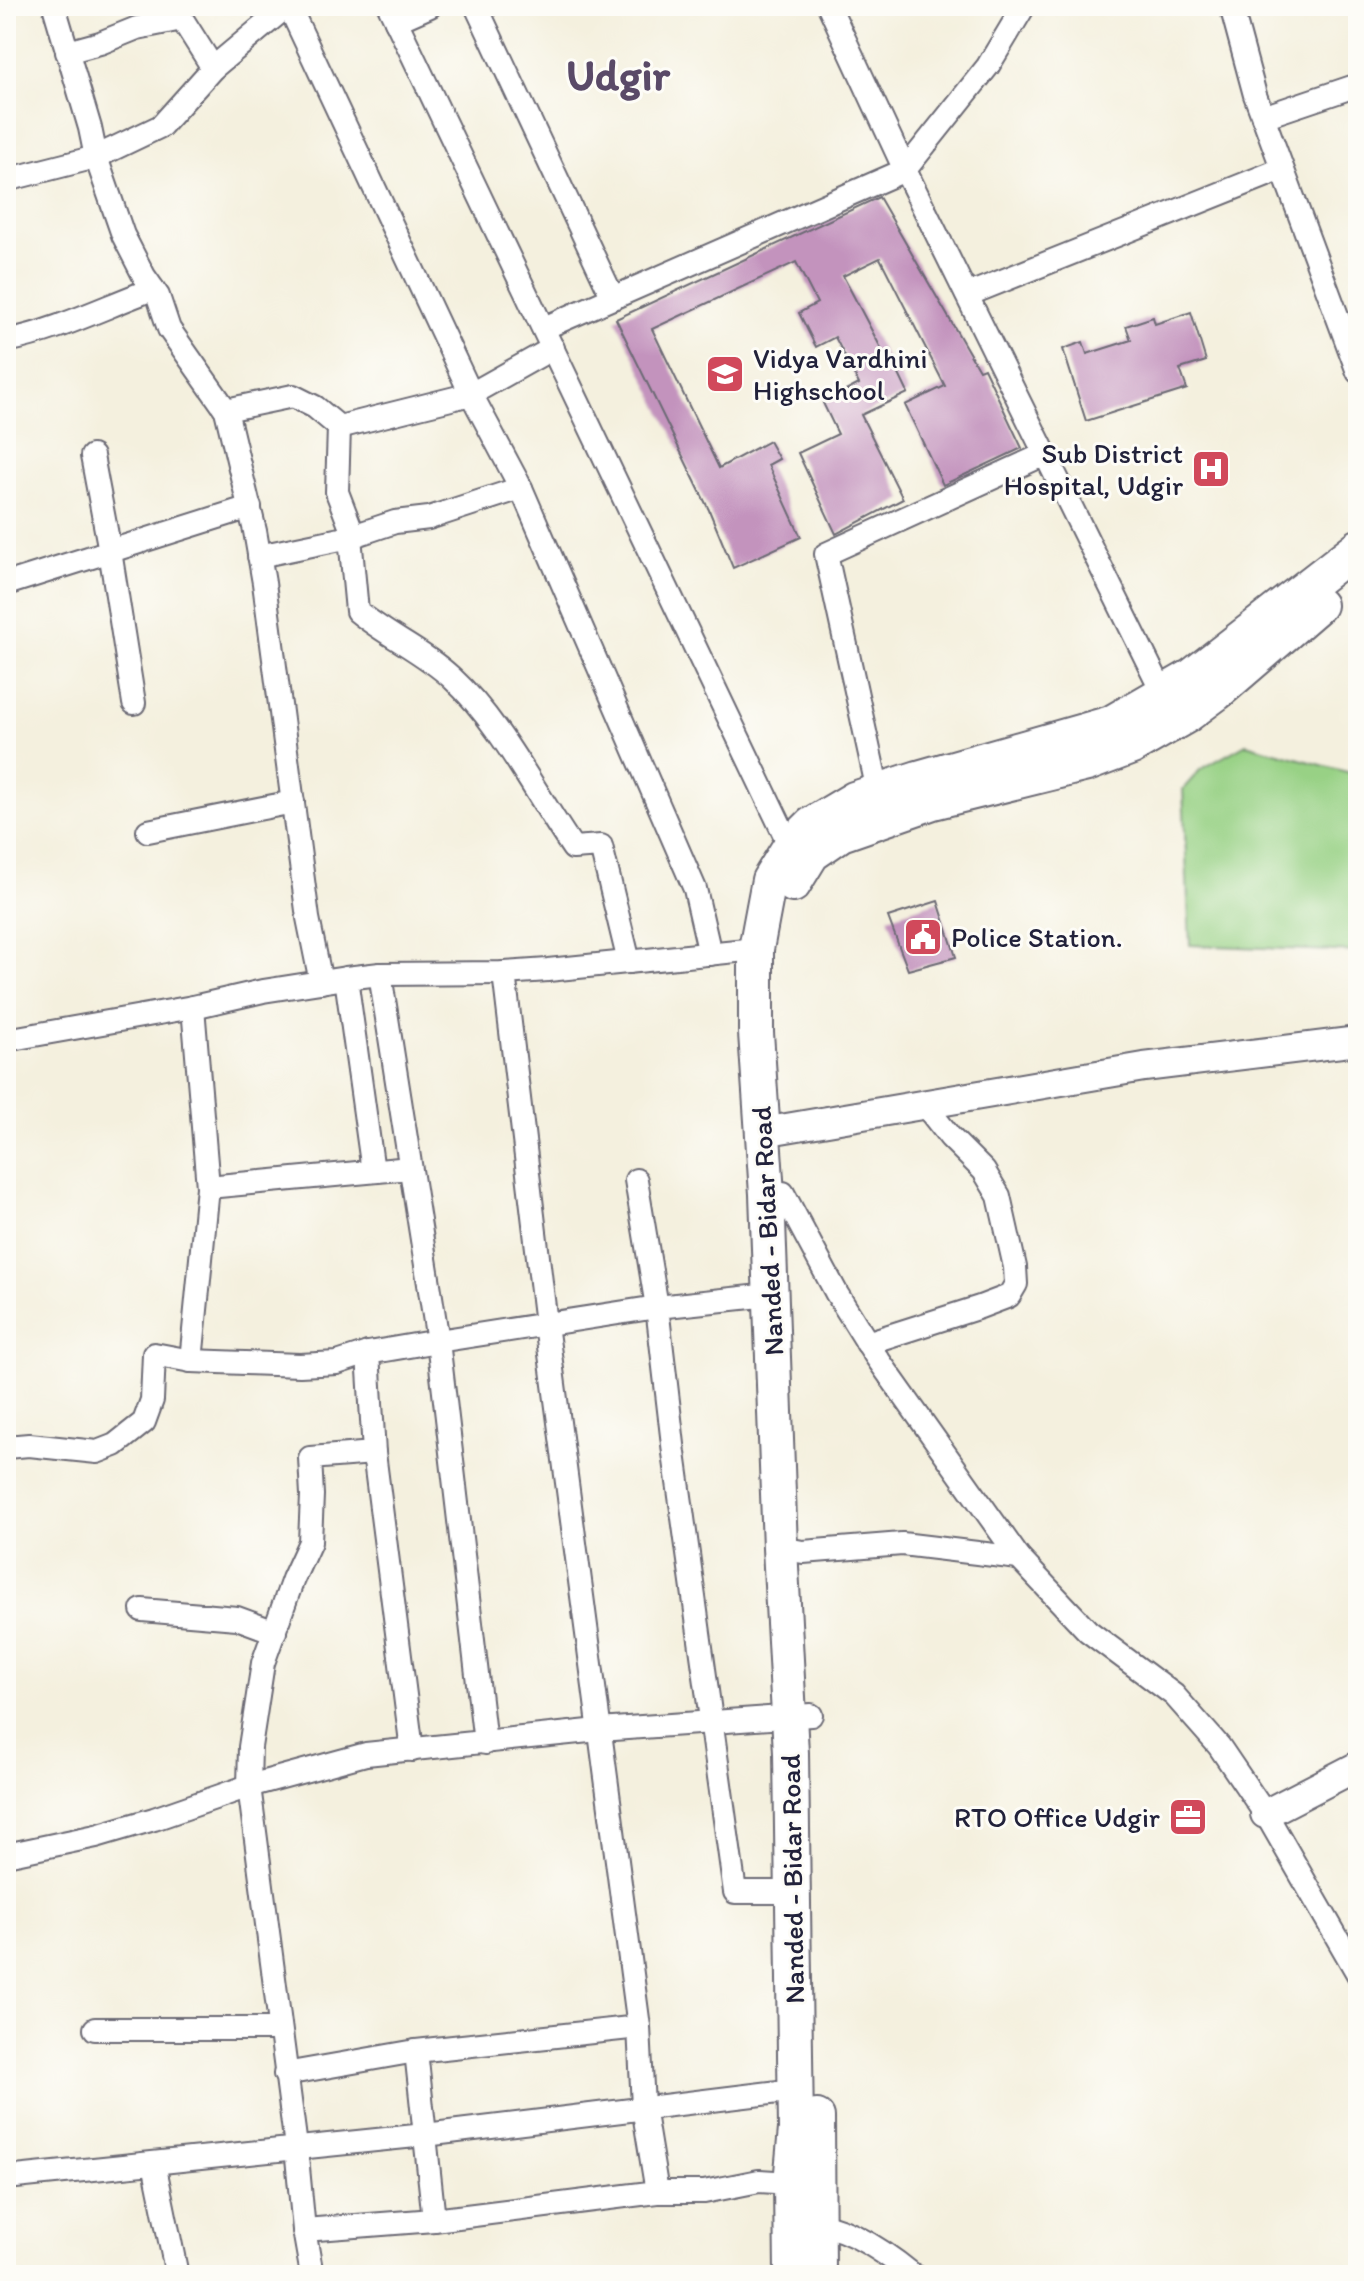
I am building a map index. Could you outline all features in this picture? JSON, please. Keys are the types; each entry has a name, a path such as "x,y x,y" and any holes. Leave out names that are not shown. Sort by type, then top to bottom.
{"highway":[{"name":"Nanded - Bidar Road","path":"792,2275 805,2223 800,1716 792,1550 783,1193 756,1033 756,949 769,880 790,846 812,824 854,799 1111,723 1192,676 1358,547"},
{"name":"Nanded - Bidar Road","path":"792,1550 770,1295 770,1130 771,966 781,916 794,881 812,854 841,834 896,814 1087,764 1132,747 1186,716 1217,693 1358,570"},
{"name":"Nanded - Bidar Road","path":"800,1716 794,1892 796,2129 791,2183 818,2275"}],"main road":[{"path":"770,1130 1144,1067 1358,1041"},
{"path":"1265,1814 1358,1766"}],"street":[{"path":"54,6 96,157 123,235 158,296 169,329 226,410 259,556 308,918 321,982"},
{"path":"6,180 96,157 161,126 213,68 288,6 471,394 521,488 695,889 710,954"},
{"path":"430,6 392,14 790,846"},
{"path":"476,6 613,298"},
{"path":"829,6 905,170 1163,693"},
{"path":"339,427 471,394 549,338 613,298 905,170 988,66 1024,6"},
{"path":"1231,6 1263,117 1358,372"},
{"path":"67,52 137,28 182,19 213,68"},
{"path":"1263,117 1358,85"},
{"path":"967,295 1282,169"},
{"path":"6,341 54,329 97,309 153,289"},
{"path":"226,410 293,396 315,407 339,427"},
{"path":"339,427 337,492 352,531 357,611 379,629 421,652 464,690 493,722 573,848 601,846 629,962"},
{"path":"878,791 826,554 1045,454"},
{"path":"92,456 134,703"},
{"path":"259,556 350,537 395,522 429,518 521,488"},
{"path":"6,584 250,507"},
{"path":"148,831 293,802"},
{"path":"6,1040 346,978 380,974 504,973 756,949"},
{"path":"504,973 546,1324 639,2027 643,2107 657,2192"},
{"path":"380,974 438,1341 485,1743"},
{"path":"346,978 373,1171"},
{"path":"191,1361 208,1187 193,1007"},
{"path":"867,1343 1009,1296 1016,1284 999,1196 984,1171 950,1137 924,1104"},
{"path":"208,1187 410,1168"},
{"path":"636,1180 657,1307 735,1892 794,1892"},
{"path":"783,1193 867,1343 1019,1558 1088,1631 1174,1695 1219,1746 1265,1814 1358,1974"},
{"path":"6,1447 29,1445 97,1452 115,1445 144,1422 152,1400 154,1354 191,1361 300,1365 337,1363 368,1353 546,1324 657,1307 770,1295"},
{"path":"368,1353 374,1453 412,1750"},
{"path":"312,2275 249,1786 250,1747 261,1677 293,1579 310,1542 310,1458 374,1453"},
{"path":"792,1550 902,1544 1019,1558"},
{"path":"142,1610 237,1618 275,1632"},
{"path":"6,1855 111,1832 249,1786 366,1754 599,1730 800,1716"},
{"path":"285,2074 416,2051 639,2027"},
{"path":"95,2029 280,2029"},
{"path":"416,2051 434,2220"},
{"path":"6,2178 425,2135 795,2090"},
{"path":"154,2163 177,2275"},
{"path":"304,2230 434,2220 657,2192 704,2192 759,2181 791,2183"},
{"path":"805,2223 857,2237 913,2275"}],"green space":[{"path":"1246,744 1358,775 1358,952 1190,945 1183,789 1200,770"}],"building":[{"path":"879,197 979,370 984,368 1022,448 943,485 905,405 945,386 880,258 843,276 908,393 861,415 903,499 836,534 798,453 838,434 823,403 859,384 835,337 816,347 799,313 817,303 796,262 652,329 719,468 769,441 779,459 768,465 801,537 733,568 709,510 616,319"},
{"path":"1191,312 1206,361 1180,369 1187,389 1086,421 1063,349 1083,342 1087,354 1131,340 1126,326 1153,317 1155,324"},
{"name":"Police Station.","path":"938,901 956,957 908,970 888,917"}],"place":[{"name":"Vidya Vardhini Highschool","path":"725,374"},
{"name":"Sub District Hospital, Udgir","path":"1211,469"},
{"name":"Police Station.","path":"923,937"},
{"name":"RTO Office Udgir","path":"1188,1817"}],"district":[{"name":"Udgir","path":"618,74"}]}
